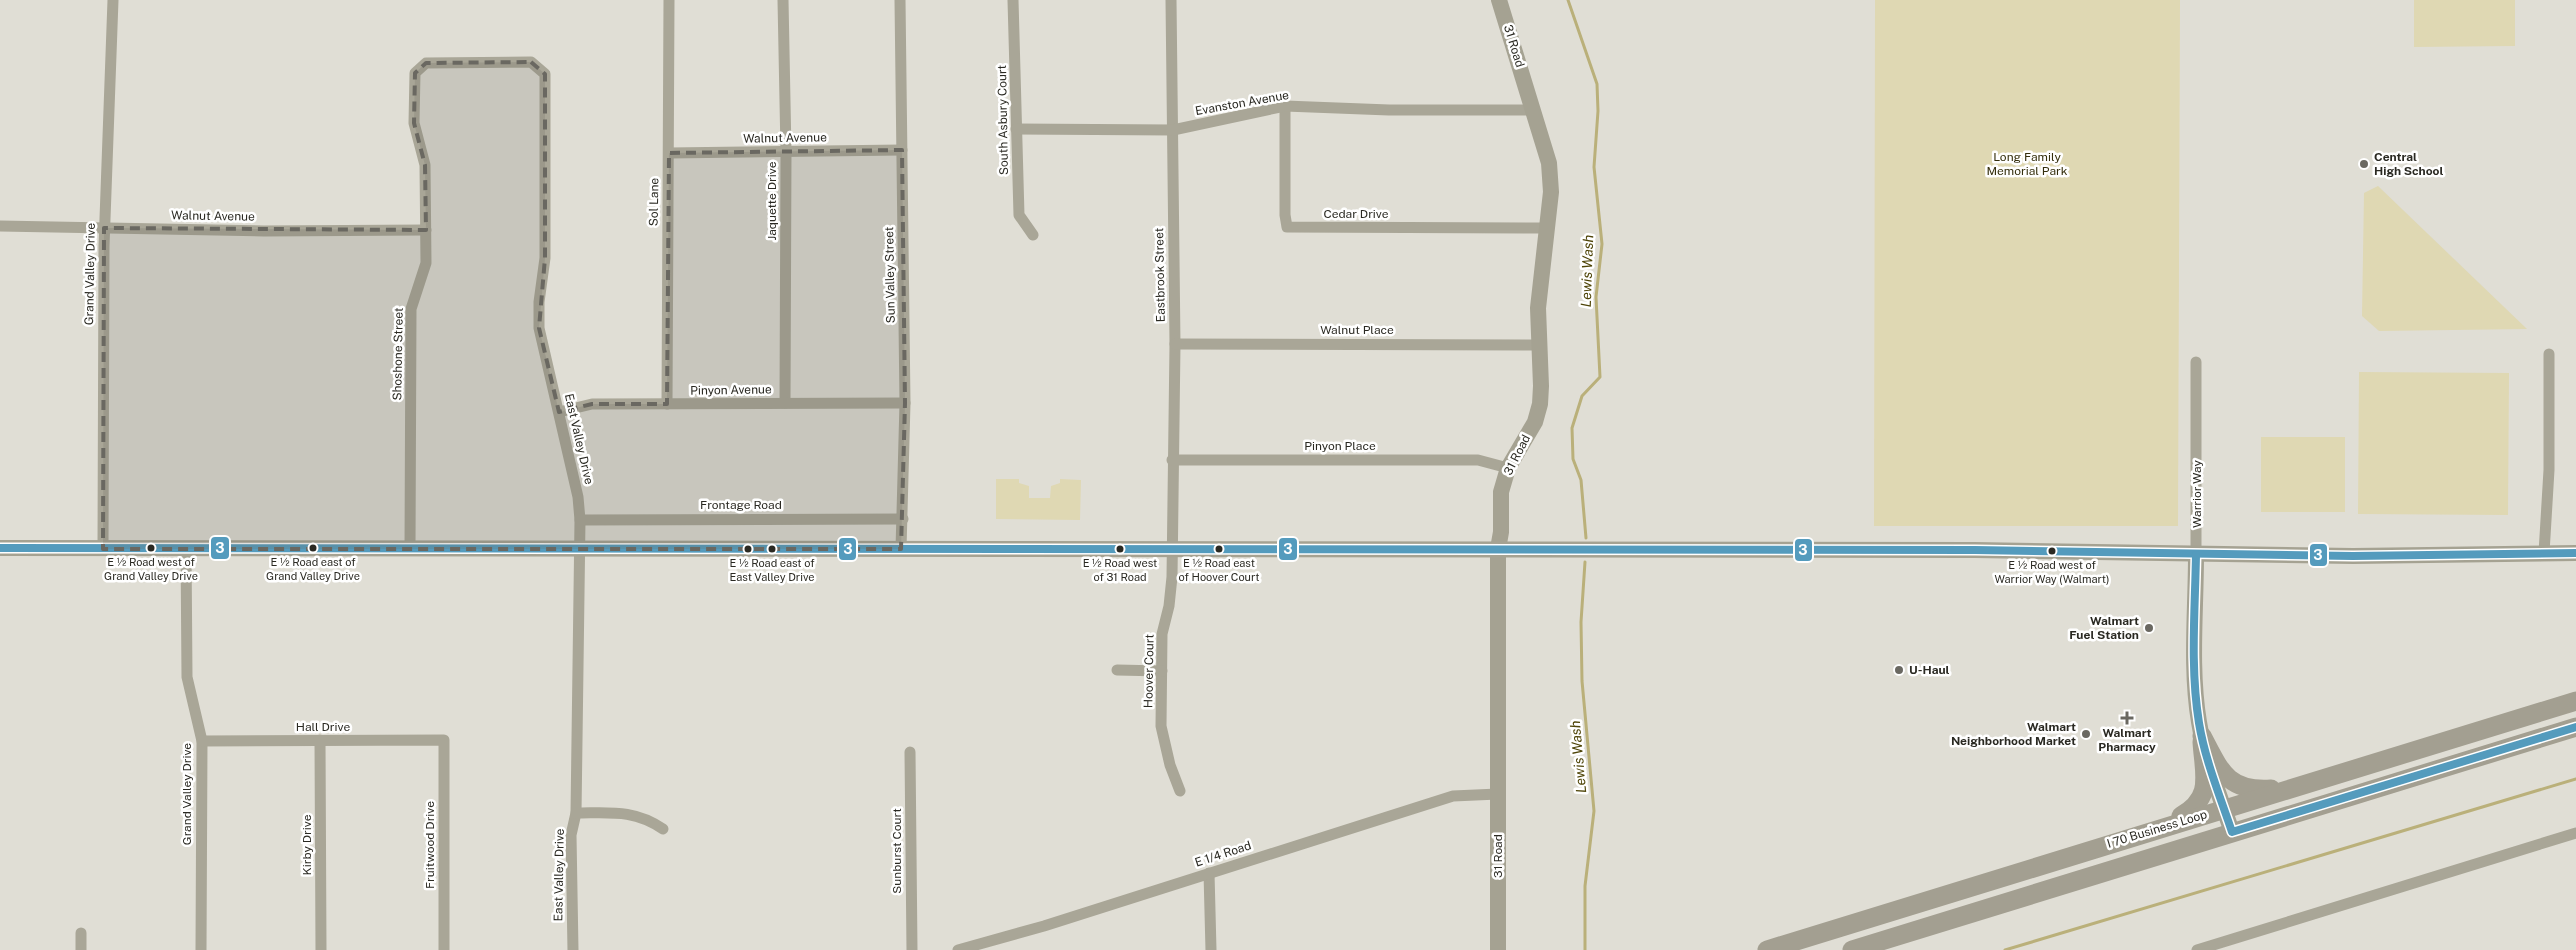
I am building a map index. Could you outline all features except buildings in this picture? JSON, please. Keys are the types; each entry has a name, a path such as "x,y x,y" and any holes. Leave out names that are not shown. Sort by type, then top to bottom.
{"main road":[{"name":"31 Road","path":"1498,950 1498,550 1501,532 1501,492 1508,468 1535,422 1540,404 1538,308 1551,177 1549,163 1499,0"},
{"path":"0,548 1975,550 2352,556 2576,553"},
{"name":"Warrior Way","path":"2196,555 2195,684 2202,736 2232,832"},
{"name":"I 70 Business Loop","path":"1768,950 2576,701"},
{"name":"I 70 Business Loop","path":"1852,950 2576,727"},
{"path":"2202,736 2220,770 2240,786 2256,790 2274,788 2332,775"},
{"path":"2122,840 2177,818 2198,804 2204,788 2202,736"}],"street":[{"name":"Grand Valley Drive","path":"103,549 104,228 113,0"},
{"name":"Sol Lane","path":"667,404 668,0"},
{"name":"Jaquette Drive","path":"783,0 786,152 785,403"},
{"name":"Sun Valley Street","path":"900,0 905,403 901,550"},
{"name":"South Asbury Court","path":"1013,0 1019,215 1033,235"},
{"name":"Eastbrook Street","path":"1171,0 1175,344 1172,550"},
{"name":"East Valley Drive","path":"415,73 426,63 503,61 530,62 545,74 545,258 539,302 539,328 578,497 580,520 576,813 572,835 573,950"},
{"name":"Shoshone Street","path":"410,549 411,309 426,263 426,165 414,123 415,73"},
{"name":"Evanston Avenue","path":"1016,129 1173,130 1285,106 1389,110 1533,110"},
{"name":"Cedar Drive","path":"1285,106 1284,215 1287,227 1547,228"},
{"name":"Walnut Avenue","path":"668,153 902,150"},
{"name":"Walnut Avenue","path":"0,226 288,231 426,230"},
{"name":"Walnut Place","path":"1175,344 1540,345"},
{"path":"2544,553 2549,470 2548,354"},
{"name":"Warrior Way","path":"2196,362 2196,555"},
{"name":"Pinyon Avenue","path":"559,412 592,404 905,403"},
{"name":"Pinyon Place","path":"1172,460 1478,460 1508,468"},
{"name":"Frontage Road","path":"580,520 902,519"},
{"name":"Grand Valley Drive","path":"186,548 187,677 202,741 201,950"},
{"name":"Hoover Court","path":"1172,550 1170,606 1162,634 1162,726 1170,765 1180,792"},
{"path":"1117,670 1162,671"},
{"name":"Kirby Drive","path":"320,740 321,950"},
{"name":"Hall Drive","path":"202,741 444,740"},
{"name":"Fruitwood Drive","path":"444,740 444,950"},
{"name":"Sunburst Court","path":"910,752 912,950"},
{"name":"E 1/4 Road","path":"958,950 1209,874 1452,796 1498,794"},
{"path":"576,813 624,812 647,818 663,829"},
{"path":"2197,950 2576,832"},
{"path":"1209,874 1211,950"},
{"path":"81,933 81,950"}],"highlighted area":[{"path":"531,62 545,74 545,258 539,328 559,412 592,404 667,404 669,153 902,150 905,403 901,549 103,549 104,228 426,230 425,165 414,123 415,73 426,63"}],"green space":[{"name":"Long Family Memorial Park","path":"1875,0 2180,0 2178,526 1874,526"},
{"path":"2414,0 2515,0 2515,46 2414,47"},
{"path":"2378,186 2527,329 2379,331 2362,316 2364,193"},
{"path":"2359,372 2509,373 2508,515 2358,514"},
{"path":"2261,437 2345,437 2345,512 2261,512"},
{"path":"996,479 1019,479 1019,483 1029,486 1029,498 1050,498 1051,486 1060,483 1060,479 1081,480 1080,520 996,519"}],"waterway":[{"name":"Lewis Wash","path":"1568,0 1597,84 1598,111 1594,167 1602,244 1596,297 1600,377 1582,396 1572,428 1573,459 1581,480 1586,538"},
{"name":"Lewis Wash","path":"1585,562 1581,622 1582,681 1594,811 1585,886 1585,950"},
{"path":"2005,950 2576,779"}],"transit line":[{"name":"3","path":"0,548 1975,550 2353,556 2576,553"},
{"name":"3","path":"2196,555 2194,639 2196,702 2205,751 2232,832 2576,727"}],"place":[{"name":"Central High School","path":"2364,164"},
{"name":"E ½ Road west of Grand Valley Drive","path":"151,548"},
{"name":"E ½ Road east of Grand Valley Drive","path":"313,548"},
{"name":"E ½ Road east of East Valley Drive","path":"772,549"},
{"name":"E ½ Road west of 31 Road","path":"1120,549"},
{"name":"E ½ Road east of Hoover Court","path":"1219,549"},
{"name":"E ½ Road west of Warrior Way (Walmart)","path":"2052,551"},
{"name":"Walmart Fuel Station","path":"2149,628"},
{"name":"U-Haul","path":"1899,670"},
{"name":"Walmart Pharmacy","path":"2127,718"},
{"name":"Walmart Neighborhood Market","path":"2086,734"}]}
